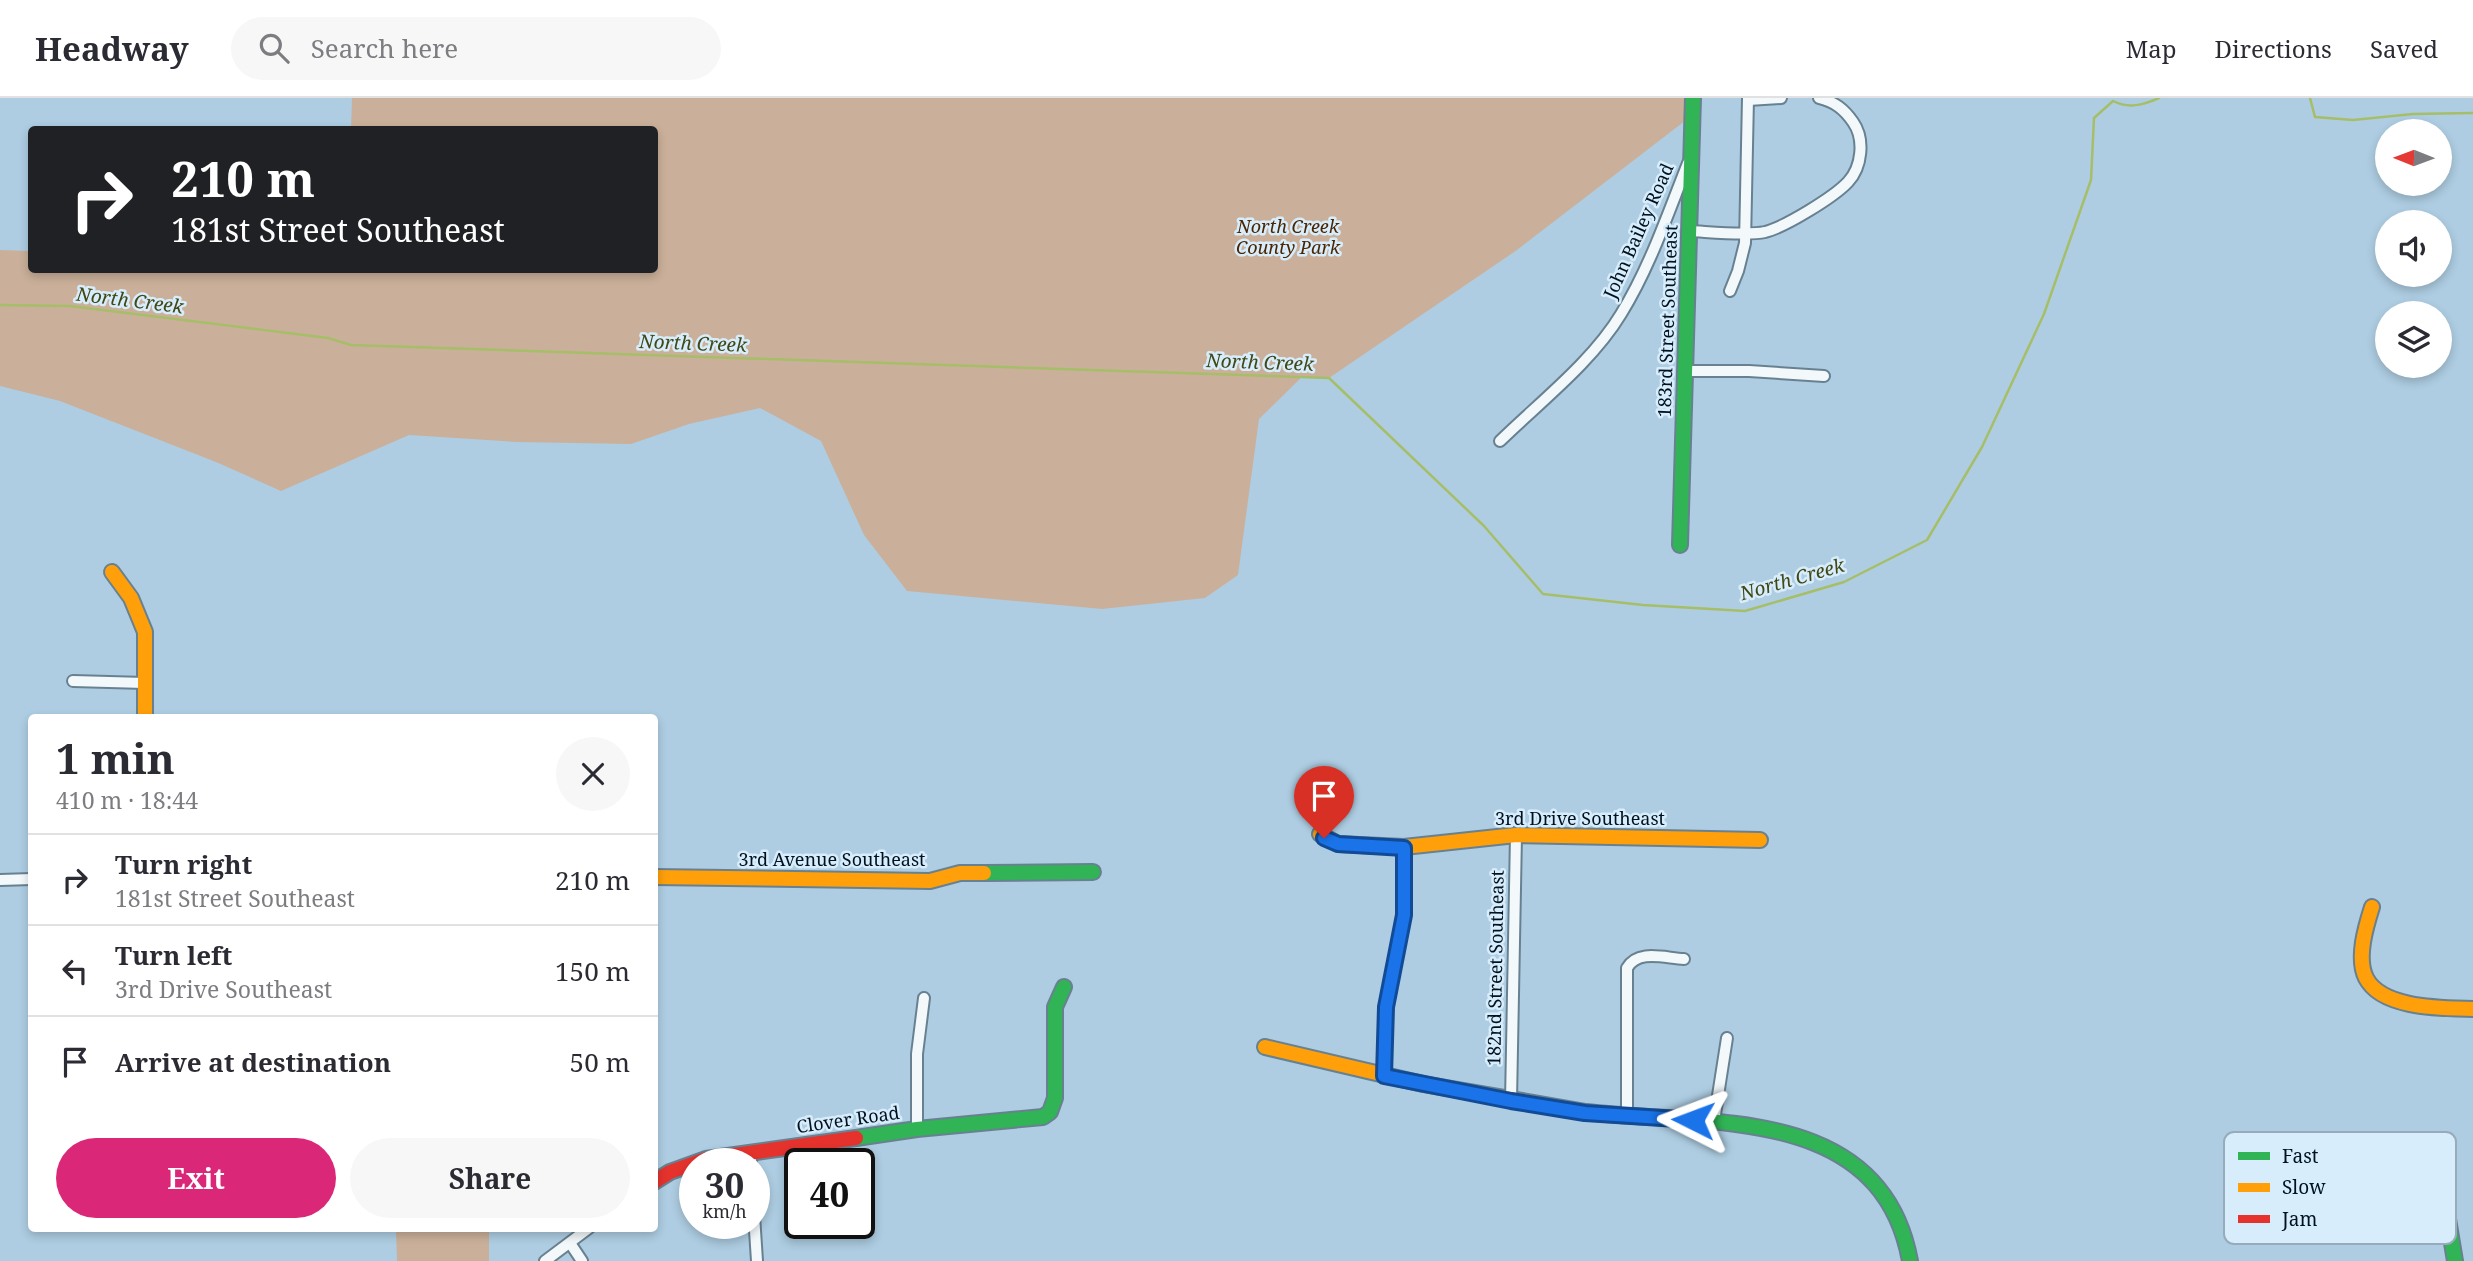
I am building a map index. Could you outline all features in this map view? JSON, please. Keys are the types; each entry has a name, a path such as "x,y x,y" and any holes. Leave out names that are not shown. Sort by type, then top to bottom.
{"street":[{"name":"183rd Street Southeast","path":"1680,545 1693,98"},
{"path":"1730,290 1745,243 1748,99 1781,98"},
{"path":"1690,231 1763,232 1781,226 1848,182 1858,166 1861,146 1856,126 1834,100 1819,98"},
{"name":"John Bailey Road","path":"1500,441 1596,349 1622,314 1658,238 1692,154"},
{"path":"1684,371 1749,371 1825,376"},
{"path":"112,572 131,598 145,632 145,714"},
{"path":"74,681 145,683"},
{"name":"3rd Drive Southeast","path":"1320,834 1338,844 1404,848 1516,835 1760,840"},
{"name":"182nd Street Southeast","path":"1511,1101 1516,835"},
{"path":"1384,1076 1386,1007 1404,915 1404,848"},
{"name":"3rd Avenue Southeast","path":"658,877 930,881 960,873 1093,872"},
{"path":"0,880 28,878"},
{"path":"2372,907 2366,926 2364,960 2366,977 2379,991 2405,1003 2432,1008 2473,1009"},
{"path":"1626,1115 1627,968 1632,960 1639,956 1684,959"},
{"name":"Clover Road","path":"770,1155 916,1129 1037,1119 1049,1112 1055,1098 1055,1007 1064,987"},
{"path":"916,1129 917,1054 924,998"},
{"path":"1714,1121 1727,1038"},
{"path":"1265,1047 1331,1065 1511,1101 1585,1113 1749,1125 1810,1140 1851,1162 1881,1192 1898,1218 1910,1261"},
{"name":"Clover Road","path":"658,1180 679,1169"},
{"path":"545,1261 583,1232"},
{"path":"756,1239 757,1261"},
{"path":"569,1242 582,1261"}],"green space":[{"name":"North Creek County Park","path":"352,98 1694,98 1694,114 1517,250 1329,378 1302,377 1259,419 1238,575 1205,598 1102,609 907,591 864,535 821,441 760,408 689,424 631,444 516,442 409,435 281,491 216,462 60,401 0,386 0,250 28,251 28,273 658,273 658,126 351,126"},
{"path":"396,1232 489,1232 489,1261 397,1261"}],"waterway":[{"name":"North Creek","path":"0,305 70,306 328,338 351,345 1329,378 1484,526 1543,594 1643,605 1745,611 1844,582 1927,540 1982,447 2044,314 2091,180 2094,118 2113,101 2136,105 2159,98"},
{"name":"North Creek","path":"2310,98 2315,117 2353,120 2413,114 2473,113"}],"traffic: fast":[{"path":"1680,545 1693,98"},
{"path":"984,873 1093,872"},
{"path":"856,1138 917,1129 1043,1117 1050,1112 1055,1098 1055,1007 1064,987"},
{"path":"1586,1112 1734,1124 1782,1133 1826,1148 1864,1173 1893,1210 1910,1261"},
{"path":"2452,1244 2455,1261"}],"traffic: slow":[{"path":"112,572 131,598 145,632 145,714"},
{"path":"1320,834 1338,844 1404,847 1516,835 1760,840"},
{"path":"658,877 930,881 960,873 984,873"},
{"path":"2372,907 2363,942 2362,961 2366,978 2374,988 2385,996 2414,1005 2473,1009"},
{"path":"1265,1047 1423,1084 1586,1112"}],"traffic: jam":[{"path":"658,1180 670,1172 706,1159 856,1138"}],"route":[{"path":"1324,838 1338,844 1404,848 1404,915 1386,1007 1384,1076 1585,1113 1693,1120"}]}
